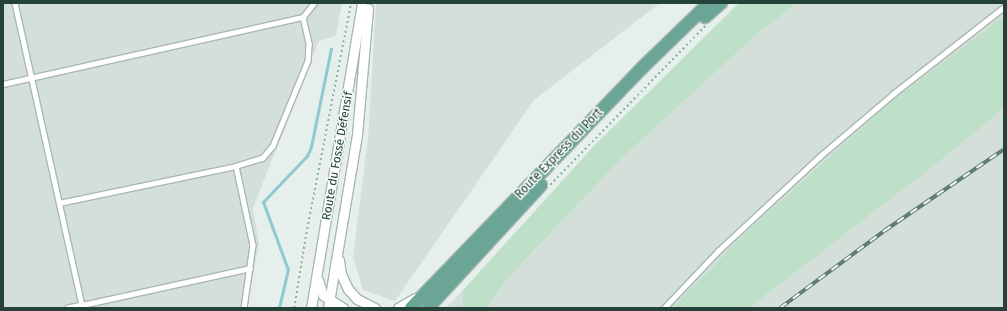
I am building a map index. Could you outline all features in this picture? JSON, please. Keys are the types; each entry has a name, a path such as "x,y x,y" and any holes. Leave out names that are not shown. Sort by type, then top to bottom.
{"main road":[{"name":"Route Express du Port","path":"416,301 651,59 709,3"},
{"name":"Route Express du Port","path":"428,308 472,262 575,148 671,50 721,3"}],"street":[{"name":"Route du Fossé Défensif","path":"311,308 362,3"},
{"name":"Route du Fossé Défensif","path":"328,304 357,135 368,3"},
{"path":"341,232 339,266 344,281 357,299 375,308"},
{"path":"319,266 320,289 328,304 343,308"},
{"path":"398,308 416,301"}],"lane":[{"path":"15,3 83,306"},
{"path":"3,84 303,17 314,3"},
{"path":"664,308 748,222 832,146 893,94 1004,7"},
{"path":"60,203 260,160 273,146 309,57 309,44 303,17"},
{"path":"236,166 254,245 244,308"},
{"path":"68,308 83,306 250,268"}],"path":[{"path":"294,308 306,234 351,3"},
{"path":"546,189 709,23"}],"shaded area":[{"path":"3,3 342,3 336,36 319,41 253,208 259,244 247,308 3,308"},
{"path":"376,3 660,3 534,100 395,301 363,290 353,256 368,139"},
{"path":"797,3 1004,3 1004,16 890,102 747,231 672,308 487,308 507,279 621,159 756,35"},
{"path":"1004,107 1004,308 749,308 926,172"},
{"path":"463,290 462,308 446,308"}],"green space":[{"path":"739,3 797,3 756,35 621,159 507,279 487,308 462,308 463,290 593,147"},
{"path":"1004,16 1004,107 991,119 926,172 749,308 672,308 747,231 890,102"}],"waterway":[{"path":"279,308 288,270 263,202 307,156 311,147 331,49"}],"railway":[{"path":"780,308 884,231 1004,149"}]}
